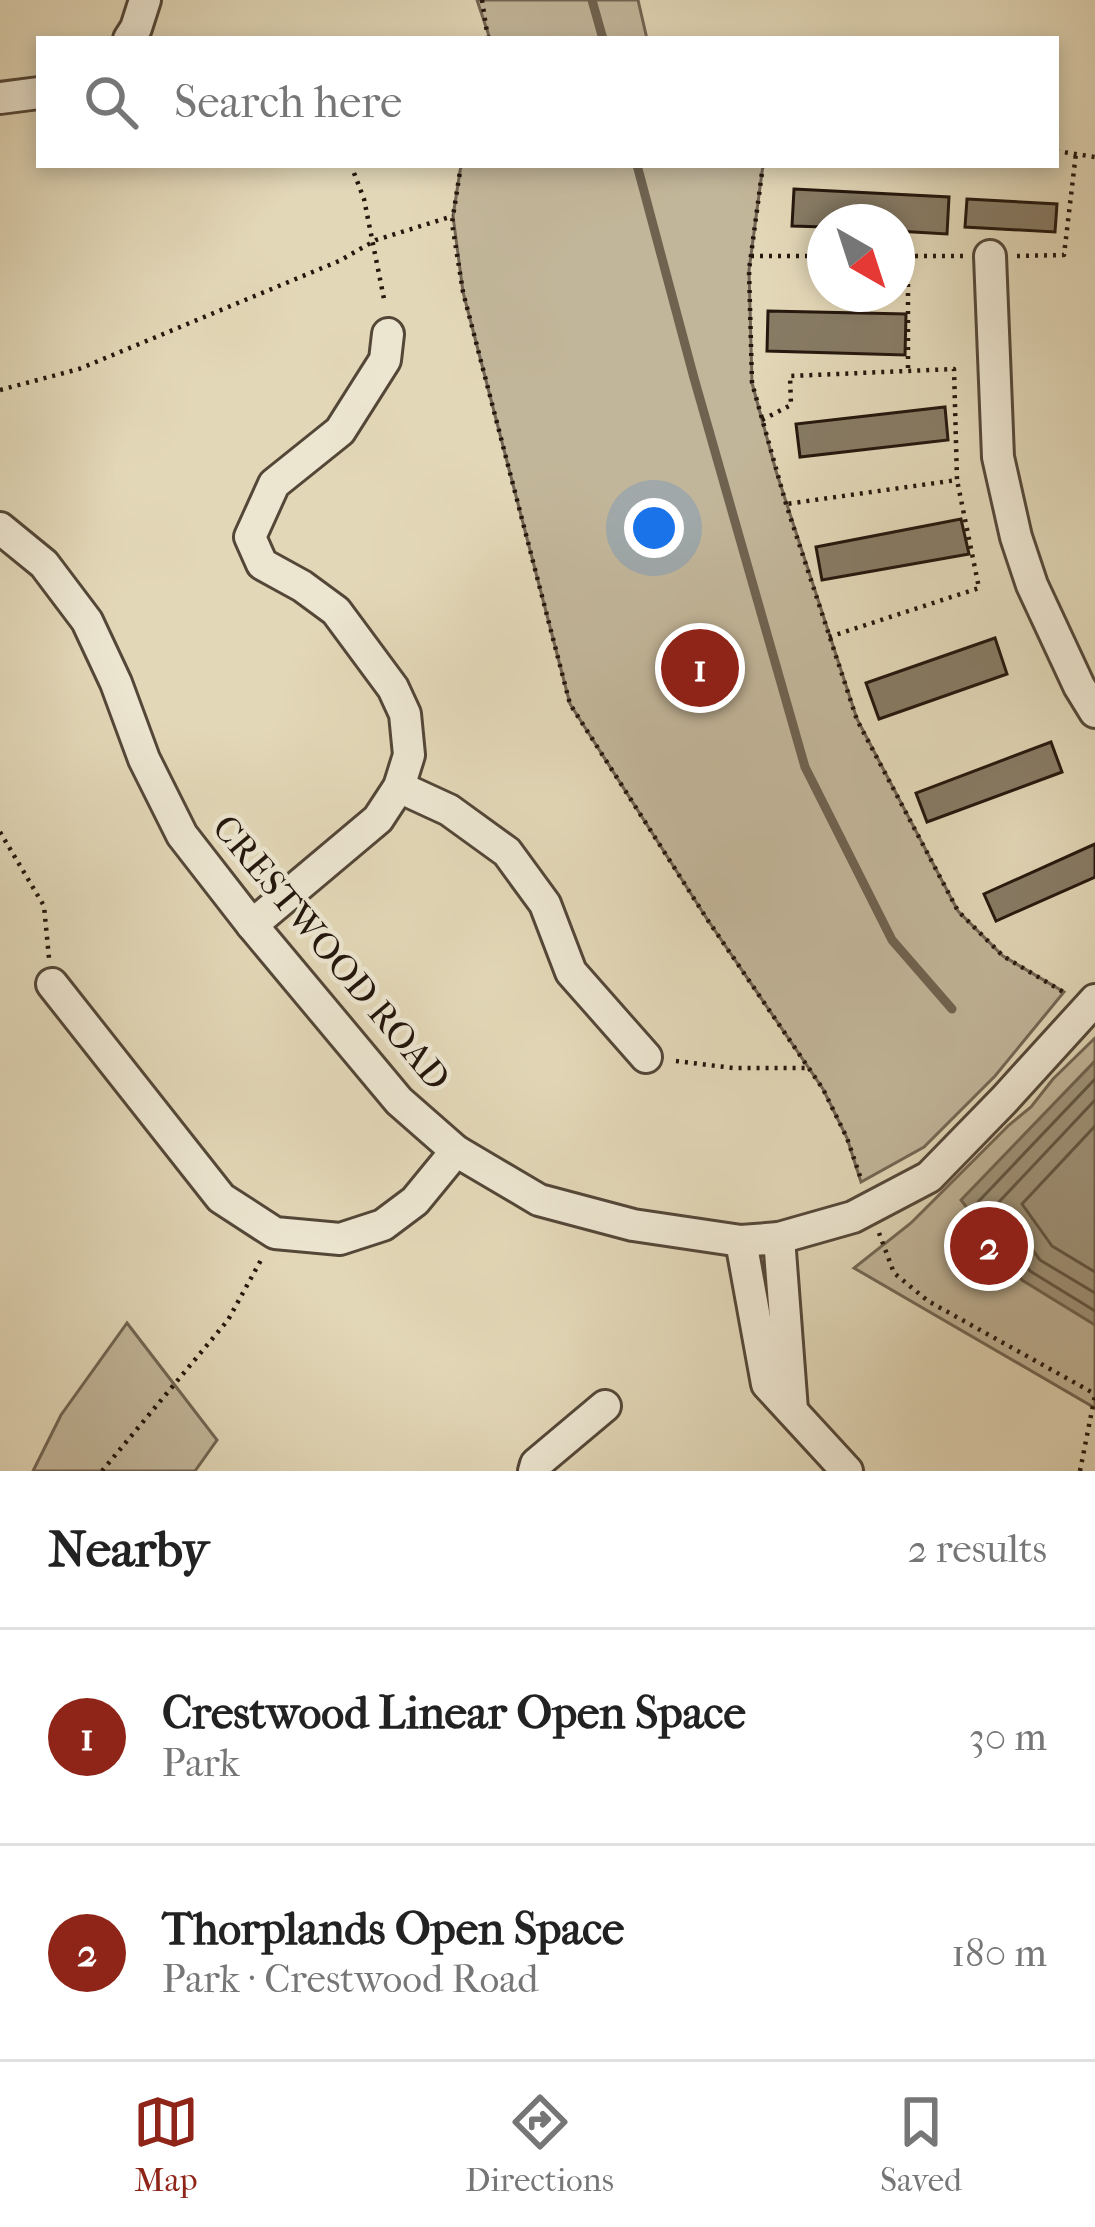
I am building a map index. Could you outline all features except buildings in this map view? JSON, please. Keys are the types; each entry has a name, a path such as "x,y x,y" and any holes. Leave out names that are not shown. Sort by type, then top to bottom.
{"street":[{"path":"131,36 145,0"},
{"path":"0,98 36,93"},
{"path":"990,256 998,457 1016,537 1032,585 1095,712"},
{"path":"252,925 378,819 399,787 409,755 404,714 393,688 336,610 262,564 250,537 274,484 340,431 386,360 388,334"},
{"name":"CRESTWOOD ROAD","path":"0,529 44,564 87,621 144,759 182,835 252,925 399,1101 456,1150 539,1200 633,1225 741,1241 779,1238 853,1217 929,1177 1092,1004"},
{"path":"399,787 449,810 508,852 545,904 572,972 646,1057"},
{"path":"52,984 221,1198 275,1233 340,1239 383,1225 416,1201 456,1150"},
{"path":"779,1238 792,1410"},
{"path":"741,1241 767,1384 792,1410 826,1464"},
{"path":"534,1471 536,1464 604,1406"}],"path":[{"path":"482,0 488,36"},
{"path":"1059,152 1095,158"},
{"path":"460,168 453,216 463,292 570,704 823,1089 847,1138 894,1273 928,1300 1095,1395 1080,1471"},
{"path":"763,168 749,270 752,383 857,720 958,911 1003,956 1092,1004"},
{"path":"354,172 374,242 388,334"},
{"path":"0,390 80,369 374,242 453,216"},
{"path":"751,256 807,256"},
{"path":"908,312 908,371"},
{"path":"762,420 791,405 790,376 954,369 957,480 979,588 829,637"},
{"path":"786,504 957,480"},
{"path":"0,832 44,907 52,984"},
{"path":"646,1057 733,1068 808,1068"},
{"path":"102,1471 228,1320 275,1233"}],"shaded area":[{"path":"477,0 638,0 646,36 489,36"},
{"path":"461,168 763,168 749,270 752,383 857,719 958,911 1003,956 1064,992 995,1076 924,1147 861,1182 847,1138 823,1089 570,704 463,292 453,216"},
{"path":"1095,1038 1095,1408 854,1268 911,1223"},
{"path":"127,1323 217,1440 195,1471 33,1471 61,1415"}],"water":[{"path":"1095,1061 1095,1325 1022,1280 961,1200"}],"waterway":[{"path":"592,0 602,36"},
{"path":"638,168 805,767 892,940 952,1009"}],"place":[{"name":"Crestwood Linear Open Space","path":"700,668"},
{"name":"Thorplands Open Space","path":"989,1246"}]}
